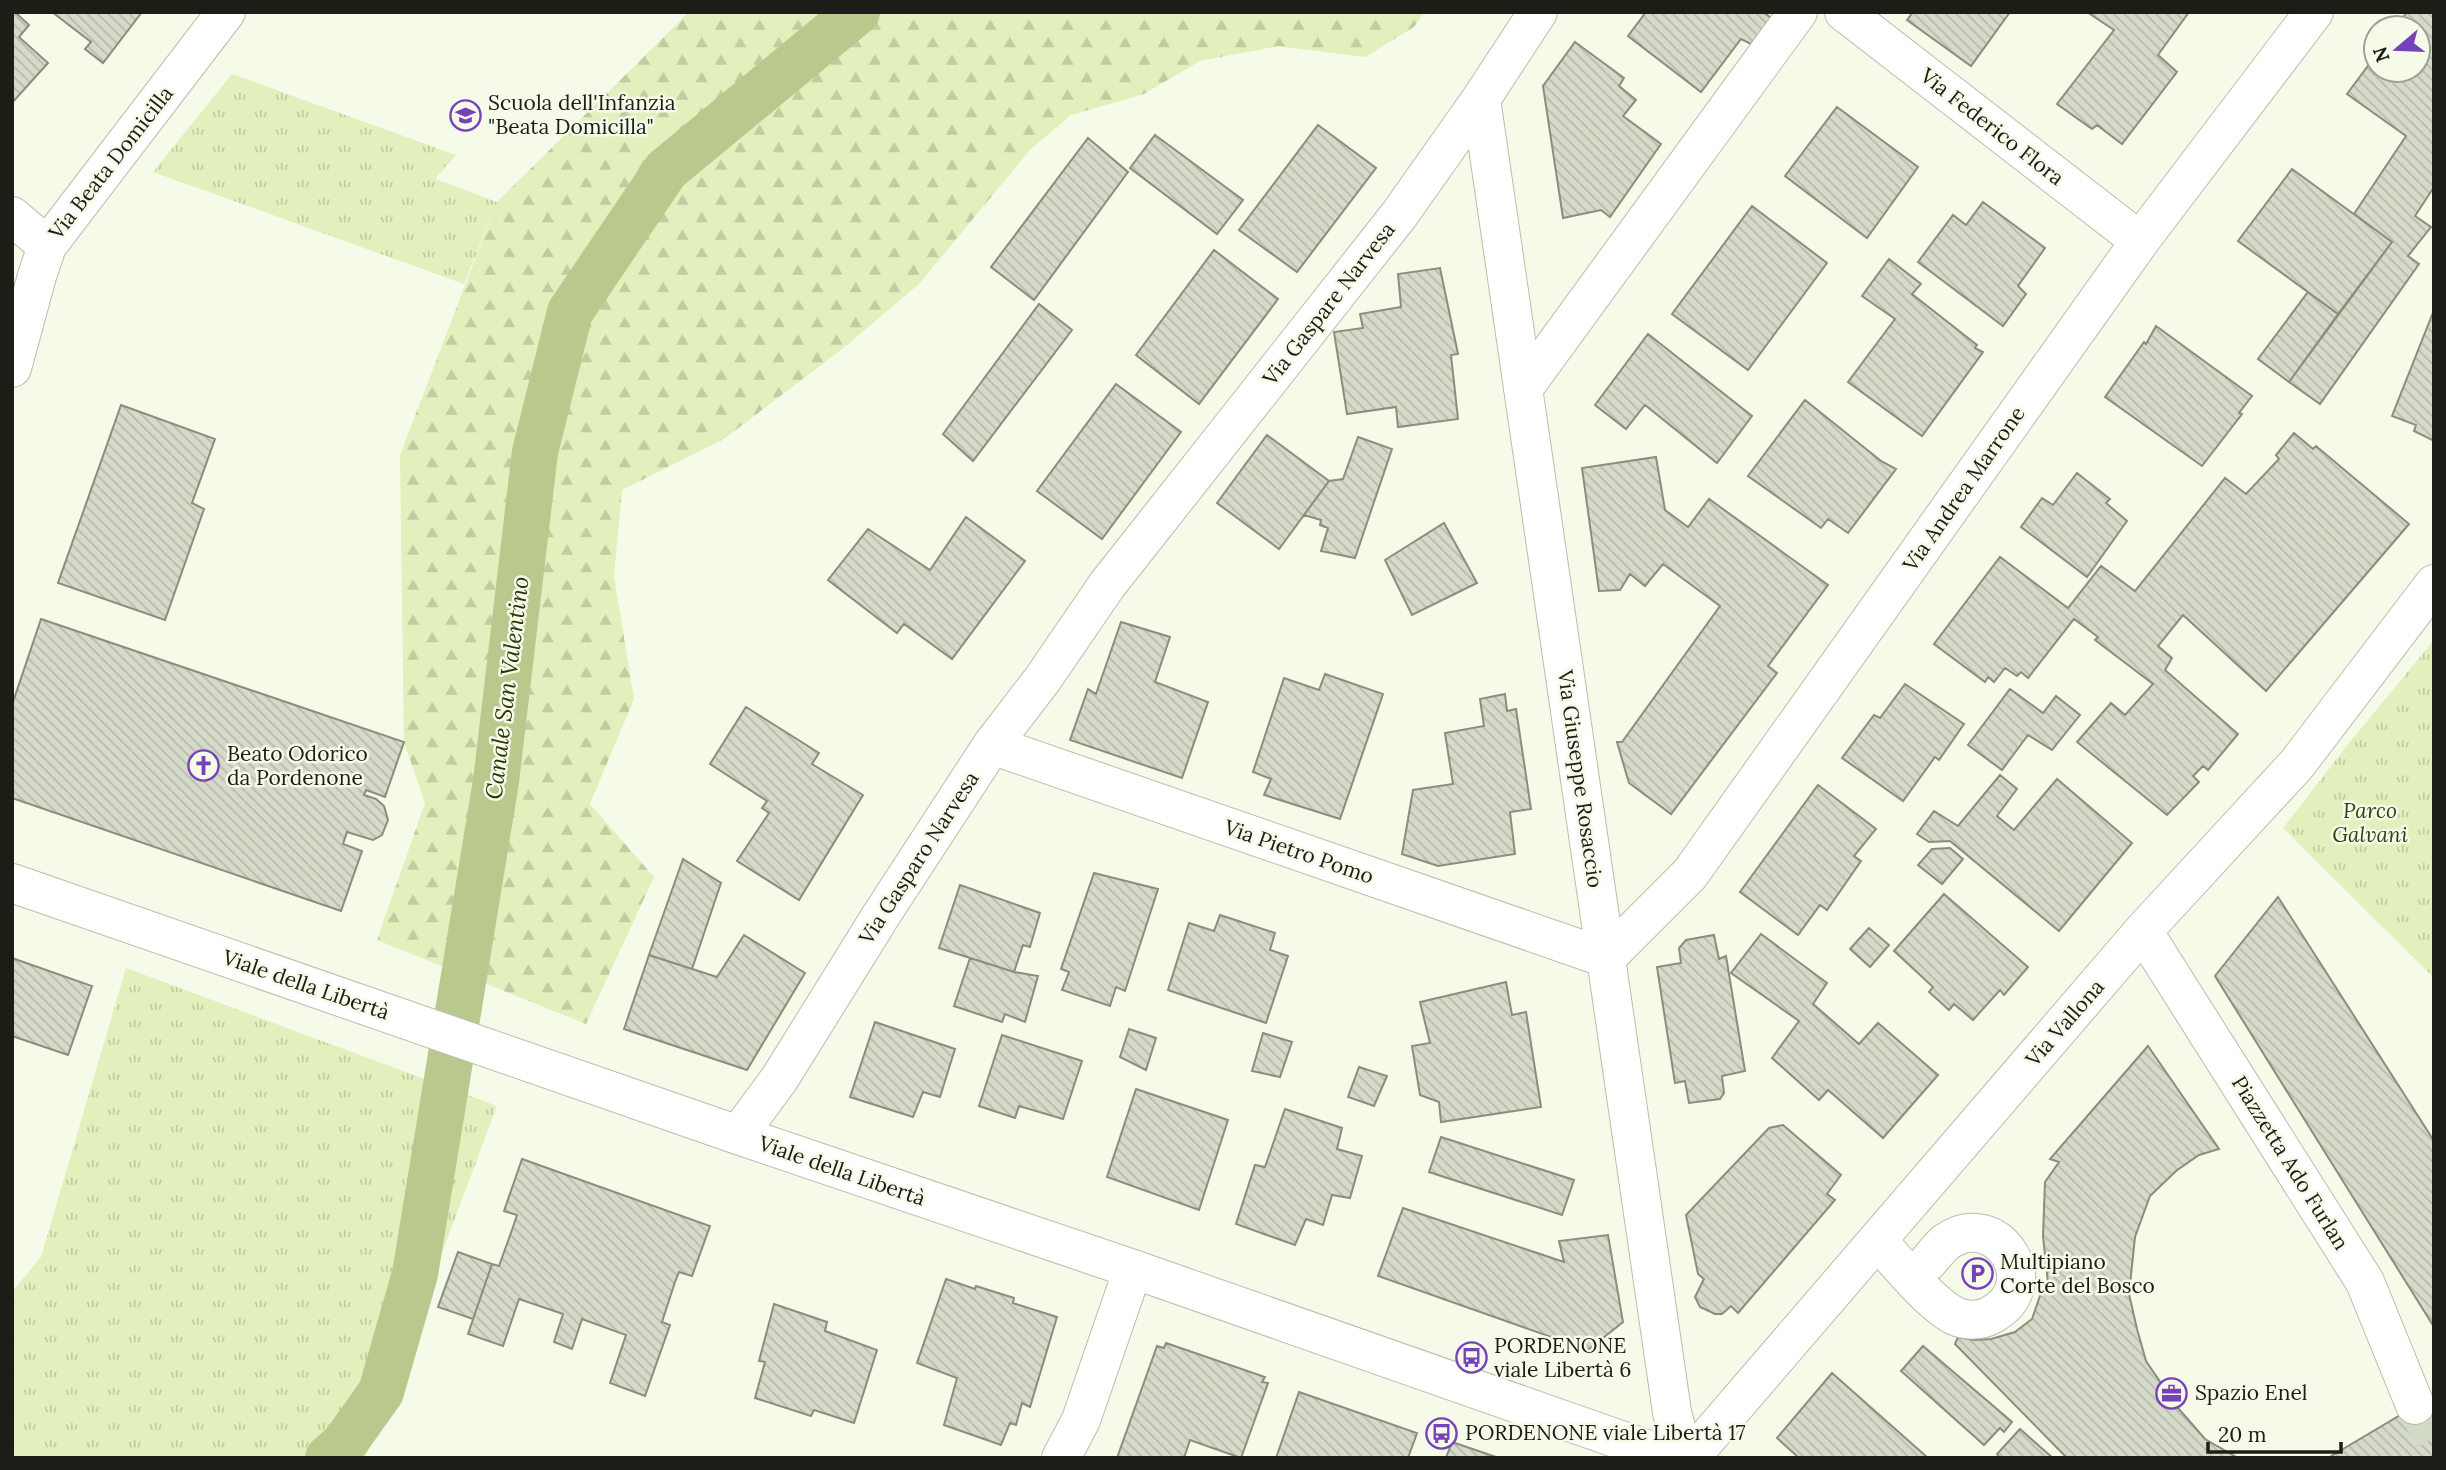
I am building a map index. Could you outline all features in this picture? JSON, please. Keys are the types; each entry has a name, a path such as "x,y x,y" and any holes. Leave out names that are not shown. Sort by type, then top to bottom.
{"street":[{"name":"Via Beata Domicilla","path":"12,368 47,246 226,12"},
{"name":"Via Gaspare Narvesa","path":"1107,585 1399,215 1481,99 1538,12"},
{"path":"1523,389 1798,12"},
{"name":"Via Federico Flora","path":"1844,12 2140,241"},
{"name":"Via Andrea Marrone","path":"1606,958 1690,874 2140,241 2314,12"},
{"name":"Via Giuseppe Rosaccio","path":"1481,99 1672,1412 1684,1458"},
{"path":"12,216 47,246"},
{"name":"Via Vallona","path":"1690,1458 2143,932 2297,764 2434,584"},
{"name":"Via Gasparo Narvesa","path":"738,1135 780,1078 880,917 992,745 1042,680 1107,585"},
{"name":"Via Pietro Pomo","path":"992,745 1606,958"},
{"name":"Viale della Libertà","path":"12,883 522,1061 1133,1269 1672,1458"},
{"name":"Piazzetta Ado Furlan","path":"2143,932 2365,1282 2415,1405"},
{"path":"1878,1241 1912,1279 1948,1312 1958,1317 1973,1320 1987,1317 2000,1310 2011,1298 2016,1283 2013,1258 1994,1238 1981,1233 1968,1233 1948,1241 1928,1262"},
{"path":"1061,1458 1081,1420 1133,1269"}],"green space":[{"path":"689,12 1425,12 1414,27 1365,57 1278,46 1200,61 1144,94 1071,115 1030,150 919,284 842,349 724,439 622,490 614,576 634,699 590,804 654,877 586,1024 377,940 425,803 404,742 400,455 497,202"},
{"path":"232,74 456,155 435,179 497,202 464,284 153,172"},
{"name":"Parco Galvani","path":"2434,640 2434,978 2283,828"},
{"path":"126,968 497,1106 365,1458 12,1458 12,1292 41,1257"}],"building":[{"path":"12,12 29,25 19,37 48,63 12,103"},
{"path":"52,12 142,12 103,63 85,49 91,42"},
{"path":"1646,12 1763,12 1771,18 1751,44 1741,39 1701,92 1628,36"},
{"path":"1913,12 2010,12 1971,66 1907,20"},
{"path":"2087,12 2189,12 2158,55 2177,72 2122,144 2097,125 2092,129 2057,104 2114,30"},
{"path":"2434,12 2434,187 2415,216 2431,227 2408,256 2419,264 2320,404 2289,382 2392,242 2354,214 2406,136 2347,94 2362,74 2362,84 2432,84 2432,14 2406,14"},
{"path":"1575,42 1624,78 1619,86 1636,100 1623,116 1661,144 1610,217 1601,210 1563,218 1543,86"},
{"path":"1837,107 1918,167 1867,238 1785,176"},
{"path":"1318,125 1376,168 1297,272 1239,230"},
{"path":"1155,135 1243,200 1217,234 1130,168"},
{"path":"1088,138 1128,172 1034,300 991,267"},
{"path":"2292,169 2392,242 2338,314 2238,241"},
{"path":"1983,202 2045,248 2018,286 2026,294 2003,326 1918,262 1953,215 1966,225"},
{"path":"1752,206 1827,263 1748,370 1672,314"},
{"path":"1214,250 1278,299 1199,404 1136,355"},
{"path":"1889,259 1921,284 1912,294 1983,352 1922,436 1848,382 1895,319 1862,296"},
{"path":"1440,268 1458,354 1451,355 1458,419 1398,427 1396,407 1347,414 1334,332 1363,328 1360,314 1401,307 1398,274"},
{"path":"2308,292 2338,314 2289,382 2258,359"},
{"path":"1039,304 1072,330 973,461 943,434"},
{"path":"2434,310 2434,441 2414,431 2416,425 2392,416"},
{"path":"2156,326 2252,396 2239,413 2242,414 2202,466 2105,397 2144,342 2146,344"},
{"path":"1648,334 1752,416 1717,463 1645,405 1626,429 1595,405"},
{"path":"1116,384 1181,432 1102,539 1037,491"},
{"path":"1805,400 1881,461 1896,469 1848,533 1828,519 1821,528 1748,476"},
{"path":"121,405 215,439 192,503 204,509 165,620 58,583"},
{"path":"2294,433 2313,449 2316,446 2409,524 2266,691 2183,615 2158,646 2172,658 2165,670 2238,734 2208,770 2203,766 2193,776 2199,782 2167,815 2077,742 2111,703 2125,715 2153,684 2095,640 2098,637 2074,619 2028,678 2021,672 2017,676 2005,668 1994,682 1988,677 1985,682 1934,644 2000,557 2068,608 2101,566 2135,591 2225,478 2246,494 2279,459 2276,455"},
{"path":"1267,435 1329,481 1279,549 1217,503"},
{"path":"1358,437 1392,449 1355,558 1321,551 1328,528 1320,525 1321,520 1304,515 1329,481 1343,479"},
{"path":"1656,457 1665,510 1688,527 1709,499 1828,585 1768,666 1777,673 1671,814 1629,783 1617,742 1622,742 1720,606 1663,564 1645,586 1630,574 1620,590 1599,591 1582,468"},
{"path":"2077,473 2110,499 2106,503 2127,521 2087,577 2021,527 2042,498 2053,505"},
{"path":"966,517 1025,561 952,659 904,624 897,633 828,580 868,529 930,570"},
{"path":"1444,523 1477,583 1412,615 1385,560"},
{"name":"Beato Odorico da Pordenone","path":"41,619 404,742 385,797 366,790 364,795 376,799 384,806 388,820 382,835 373,840 347,832 343,844 362,851 341,911 12,798 12,705"},
{"path":"1121,622 1170,637 1155,682 1208,702 1182,778 1070,740 1088,689 1096,694"},
{"path":"1325,674 1383,694 1340,819 1264,795 1271,779 1253,772 1284,678 1319,690"},
{"path":"1905,684 1964,724 1939,760 1935,757 1903,801 1842,758 1874,715 1880,718"},
{"path":"2010,689 2043,713 2056,696 2080,715 2052,750 2028,735 2002,770 1968,745"},
{"path":"1505,694 1507,711 1516,709 1531,809 1510,812 1515,854 1438,866 1402,854 1413,790 1453,784 1445,733 1484,726 1480,699"},
{"path":"746,707 819,753 812,764 863,795 799,900 737,861 769,813 762,808 767,801 710,764"},
{"path":"2000,775 2017,789 1997,816 2014,830 2057,779 2132,843 2059,931 1950,841 1929,842 1917,834 1934,811 1958,826"},
{"path":"1818,785 1876,829 1854,856 1861,861 1827,910 1820,905 1798,935 1740,892"},
{"path":"1950,848 1963,859 1942,884 1918,865 1932,849"},
{"path":"683,859 721,883 692,969 649,955"},
{"path":"1094,873 1158,889 1125,991 1116,987 1110,1006 1062,990 1069,972 1061,969"},
{"path":"960,885 1040,913 1030,947 1023,945 1014,972 939,948"},
{"path":"1944,894 2028,967 2004,995 2000,990 1973,1020 1954,1004 1949,1010 1929,992 1933,987 1894,951"},
{"path":"2278,897 2434,1141 2434,1327 2215,976"},
{"path":"1220,915 1275,933 1270,950 1288,956 1266,1023 1168,990 1189,923 1214,931"},
{"path":"1869,928 1889,945 1870,967 1850,949"},
{"path":"1761,934 1827,983 1813,1004 1859,1044 1878,1023 1938,1075 1883,1138 1828,1090 1819,1100 1772,1058 1799,1021 1731,973"},
{"path":"744,935 805,973 747,1070 624,1029 649,955 717,977"},
{"path":"1714,935 1719,959 1726,956 1745,1071 1722,1076 1724,1093 1720,1099 1689,1103 1685,1081 1675,1083 1657,967 1681,963 1679,948 1686,940"},
{"path":"12,958 92,986 68,1055 12,1036"},
{"path":"970,958 1014,972 1038,976 1025,1022 1005,1014 1002,1022 954,1006"},
{"path":"1506,982 1512,1015 1526,1012 1541,1107 1441,1122 1439,1102 1420,1095 1412,1046 1430,1043 1420,1002"},
{"path":"875,1022 955,1049 940,1097 923,1092 913,1117 850,1097"},
{"path":"1129,1029 1156,1038 1146,1070 1120,1057"},
{"path":"1263,1033 1292,1042 1280,1077 1252,1071"},
{"path":"1002,1035 1082,1061 1063,1119 1019,1106 1015,1118 979,1106"},
{"path":"2148,1046 2219,1149 2199,1155 2176,1171 2150,1196 2135,1237 2129,1294 2146,1361 2178,1408 2205,1439 2238,1458 2067,1458 1955,1344 1958,1337 1991,1339 2015,1332 2032,1319 2041,1293 2048,1283 2043,1236 2045,1182 2059,1162 2050,1159"},
{"path":"1359,1067 1387,1076 1374,1106 1348,1097"},
{"path":"1136,1089 1228,1120 1199,1210 1107,1177"},
{"path":"1285,1109 1342,1128 1337,1149 1362,1156 1350,1198 1332,1195 1323,1225 1306,1219 1295,1245 1236,1224 1255,1165 1265,1167"},
{"path":"1783,1125 1841,1175 1827,1194 1835,1200 1738,1313 1731,1306 1722,1314 1715,1314 1700,1307 1695,1297 1704,1279 1698,1274 1686,1215 1769,1128"},
{"path":"1441,1137 1574,1180 1562,1215 1429,1172"},
{"path":"522,1159 710,1226 692,1276 679,1272 675,1282 662,1322 670,1325 645,1396 610,1383 626,1335 582,1319 572,1349 554,1342 563,1314 519,1299 503,1346 468,1334 492,1264 499,1266 517,1215 504,1211"},
{"path":"1403,1208 1564,1262 1559,1241 1608,1235 1623,1322 1588,1350 1378,1276"},
{"path":"458,1252 492,1264 473,1319 438,1307"},
{"path":"946,1279 1014,1298 1013,1303 1057,1317 1030,1407 1022,1403 1016,1425 1010,1423 1001,1445 944,1425 957,1378 917,1363"},
{"path":"774,1304 827,1322 825,1331 877,1350 854,1423 814,1410 811,1416 755,1398 765,1362 759,1361"},
{"path":"1166,1343 1265,1377 1262,1382 1268,1383 1241,1458 1190,1440 1184,1458 1117,1458 1157,1346 1164,1348"},
{"path":"1923,1346 2012,1422 2004,1432 2000,1428 1984,1445 1901,1371"},
{"path":"1832,1373 1928,1458 1799,1458 1777,1438"},
{"path":"1299,1392 1417,1433 1408,1458 1276,1458"},
{"path":"2434,1395 2434,1458 2328,1458"},
{"path":"2020,1429 2053,1458 2000,1458 1997,1454"},
{"path":"1452,1442 1499,1458 1446,1458"}],"waterway":[{"name":"Canale San Valentino","path":"328,1458 344,1444 381,1392 415,1274 496,781 535,452 570,312 666,170 857,12"}],"tunnel":[{"path":"2415,1405 2434,1439"}],"place":[{"name":"Scuola dell'Infanzia \"Beata Domicilla\"","path":"465,115"},
{"name":"Beato Odorico da Pordenone","path":"204,766"},
{"name":"Multipiano Corte del Bosco","path":"1977,1274"},
{"name":"PORDENONE viale Libertà 6","path":"1471,1358"},
{"name":"Spazio Enel","path":"2172,1393"},
{"name":"PORDENONE viale Libertà 17","path":"1442,1433"}]}
